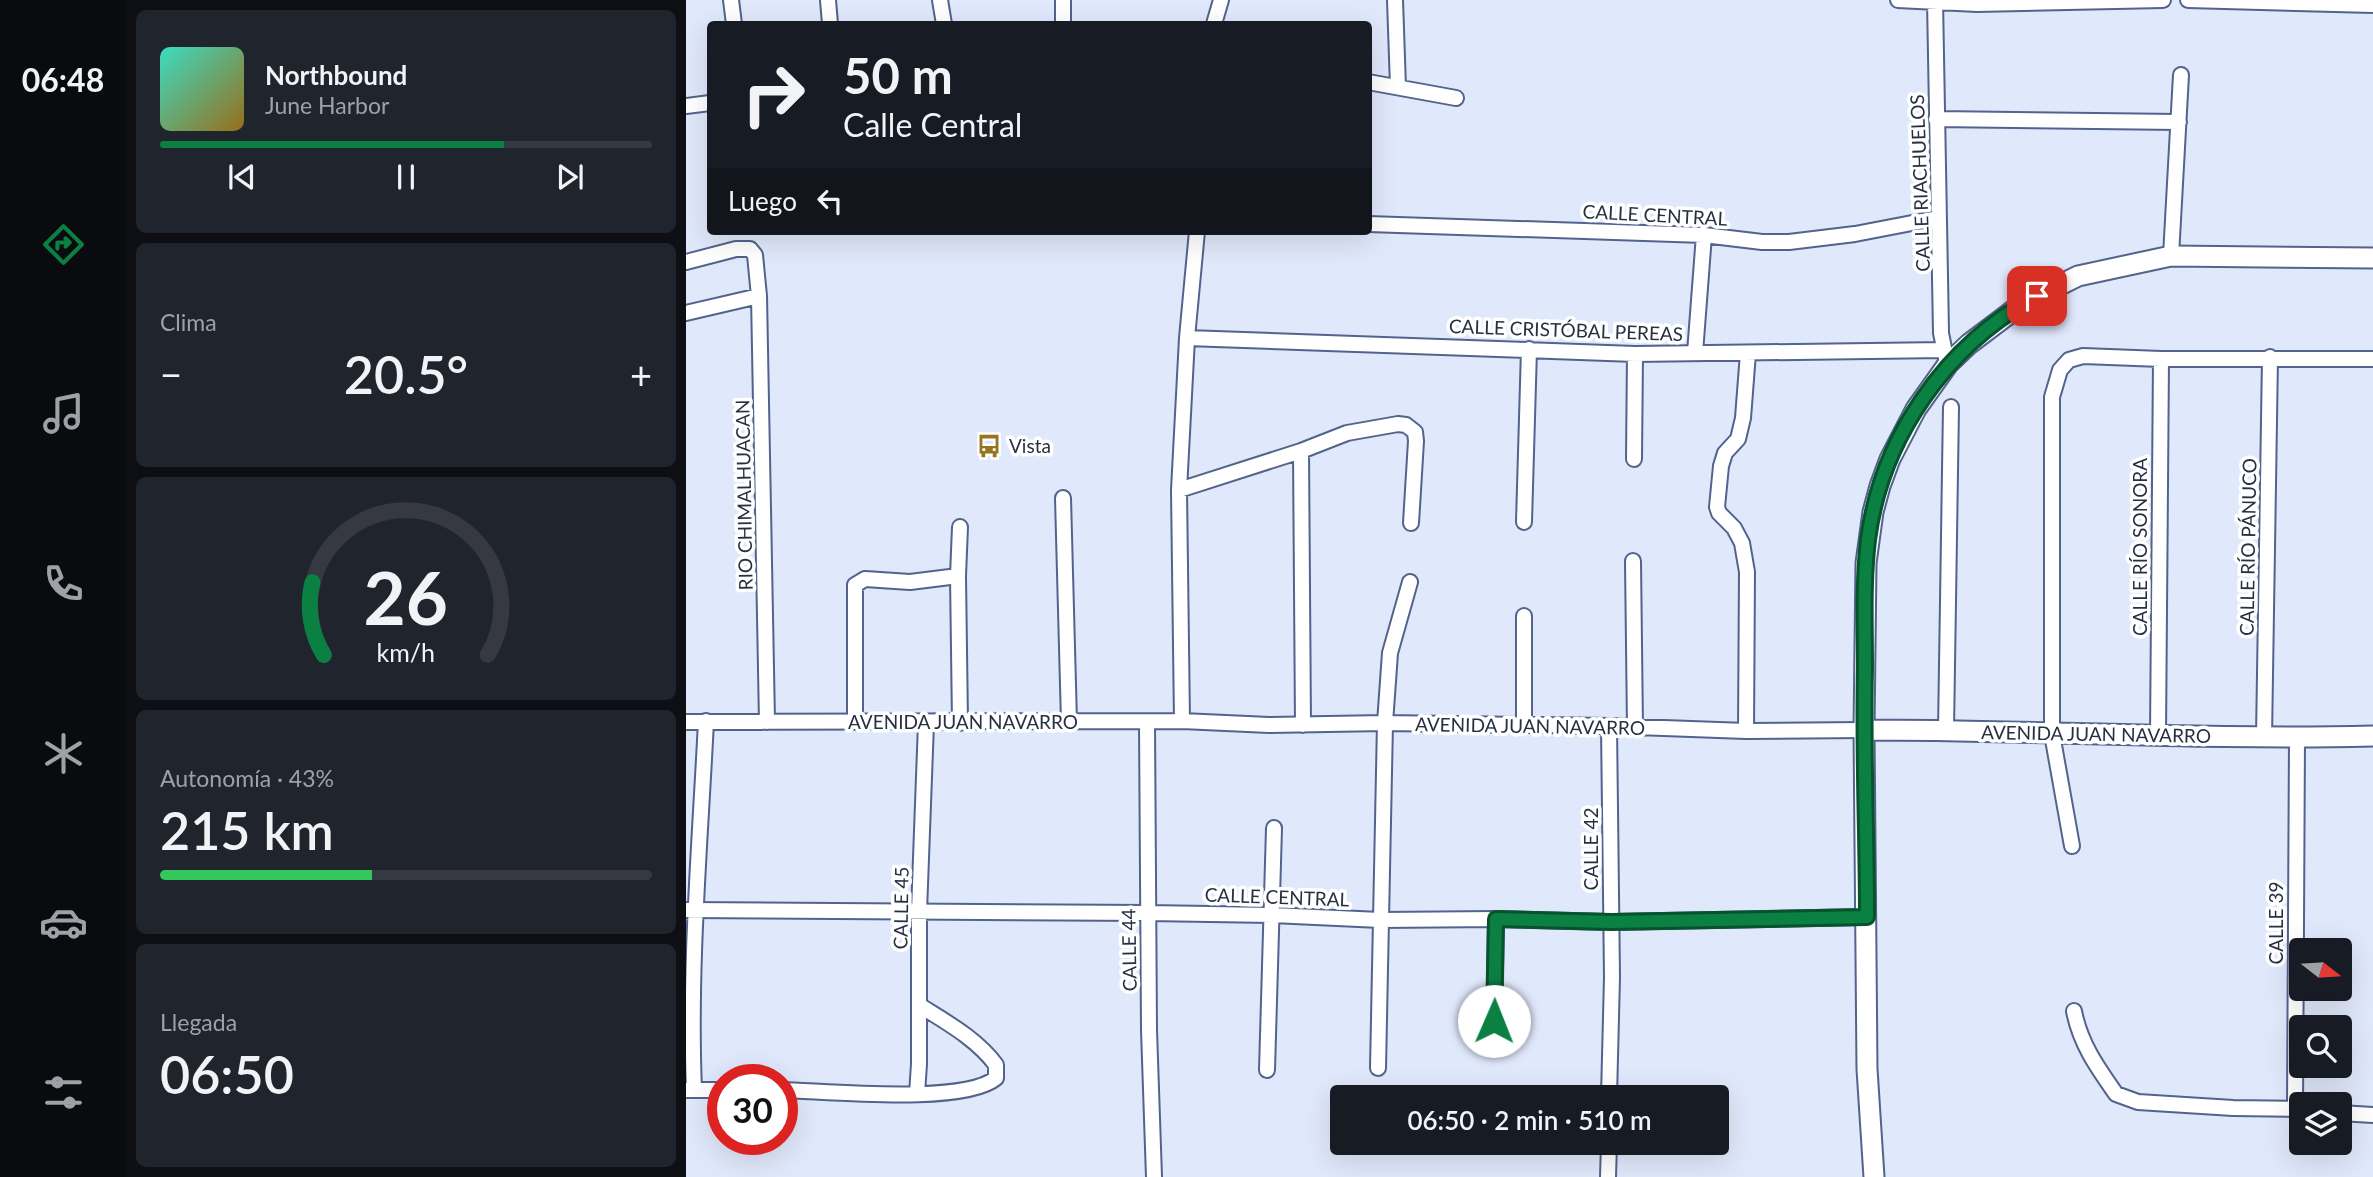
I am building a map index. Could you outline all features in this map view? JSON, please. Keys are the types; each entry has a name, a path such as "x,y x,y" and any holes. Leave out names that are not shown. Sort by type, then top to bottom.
{"main road":[{"path":"1874,1177 1867,1069 1864,730 1866,563 1873,512 1890,459 1916,409 1946,357 1969,344 2022,304 2078,276 2171,256 2373,258"},
{"name":"AVENIDA JUAN NAVARRO","path":"1864,730 2264,738 2373,736"}],"street":[{"path":"731,0 734,21"},
{"path":"828,0 830,21"},
{"path":"940,0 944,21"},
{"path":"1063,0 1063,21"},
{"path":"1215,21 1221,0"},
{"path":"1395,0 1398,87"},
{"path":"1898,0 1977,4 2163,0"},
{"path":"2188,0 2373,5"},
{"name":"CALLE RIACHUELOS","path":"1935,1 1941,333 1946,357"},
{"path":"2171,256 2181,75"},
{"path":"1372,83 1456,97"},
{"path":"686,106 707,103"},
{"path":"1936,119 2179,122"},
{"name":"CALLE CENTRAL","path":"1372,224 1704,235 1762,242 1789,242 1855,234 1938,218"},
{"path":"1182,721 1180,490 1187,338 1197,235"},
{"path":"1695,353 1704,235"},
{"name":"RIO CHIMALHUACAN","path":"686,262 743,248 754,253 757,268 767,722"},
{"path":"686,313 759,296"},
{"name":"CALLE CRISTÓBAL PEREAS","path":"1187,338 1635,354 1946,357"},
{"path":"1524,522 1529,349"},
{"path":"1746,731 1745,549 1734,528 1719,513 1717,507 1721,466 1725,453 1738,439 1743,418 1748,353"},
{"path":"1634,459 1635,354"},
{"path":"2072,846 2052,734 2052,397 2057,374 2075,358 2116,356 2161,359 2373,359"},
{"name":"CALLE RÍO PÁNUCO","path":"2264,738 2270,357"},
{"name":"CALLE RÍO SONORA","path":"2158,736 2161,359"},
{"path":"1946,730 1951,407"},
{"path":"1180,490 1301,451 1347,433 1398,424 1411,427 1415,432 1410,523"},
{"path":"1301,451 1303,725"},
{"path":"1063,498 1069,722"},
{"path":"960,527 960,723"},
{"path":"1633,561 1635,728"},
{"path":"855,722 855,584 865,579 910,582 958,576"},
{"path":"1378,1068 1385,723 1390,653 1410,582"},
{"path":"1524,616 1524,725"},
{"path":"690,1090 691,910 706,721"},
{"name":"AVENIDA JUAN NAVARRO","path":"686,722 1182,721 1303,725 1385,723 1609,726 1746,731 1864,730"},
{"name":"CALLE 44","path":"1147,722 1154,1177"},
{"name":"CALLE 45","path":"917,1094 920,1045 919,912 926,723"},
{"name":"CALLE 42","path":"1609,726 1609,1085"},
{"name":"CALLE 39","path":"2297,738 2298,1092"},
{"path":"1268,1070 1273,828"},
{"name":"CALLE CENTRAL","path":"691,910 1148,913 1380,920 1611,922 1867,917"},
{"path":"1494,1046 1496,919"},
{"path":"798,1090 917,1094 950,1092 982,1086 996,1078 996,1065 983,1049 919,1005"},
{"path":"2074,1010 2084,1047 2116,1094 2138,1102 2289,1109"},
{"path":"2352,1114 2373,1115"},
{"path":"1608,1177 1609,1155"}],"place":[{"name":"Vista","path":"989,446"}],"route":[{"path":"1494,1021 1496,919 1611,922 1867,917 1864,730 1866,563 1868,539 1880,486 1890,459 1916,409 1948,364 1969,344 2022,304 2037,296"}]}
